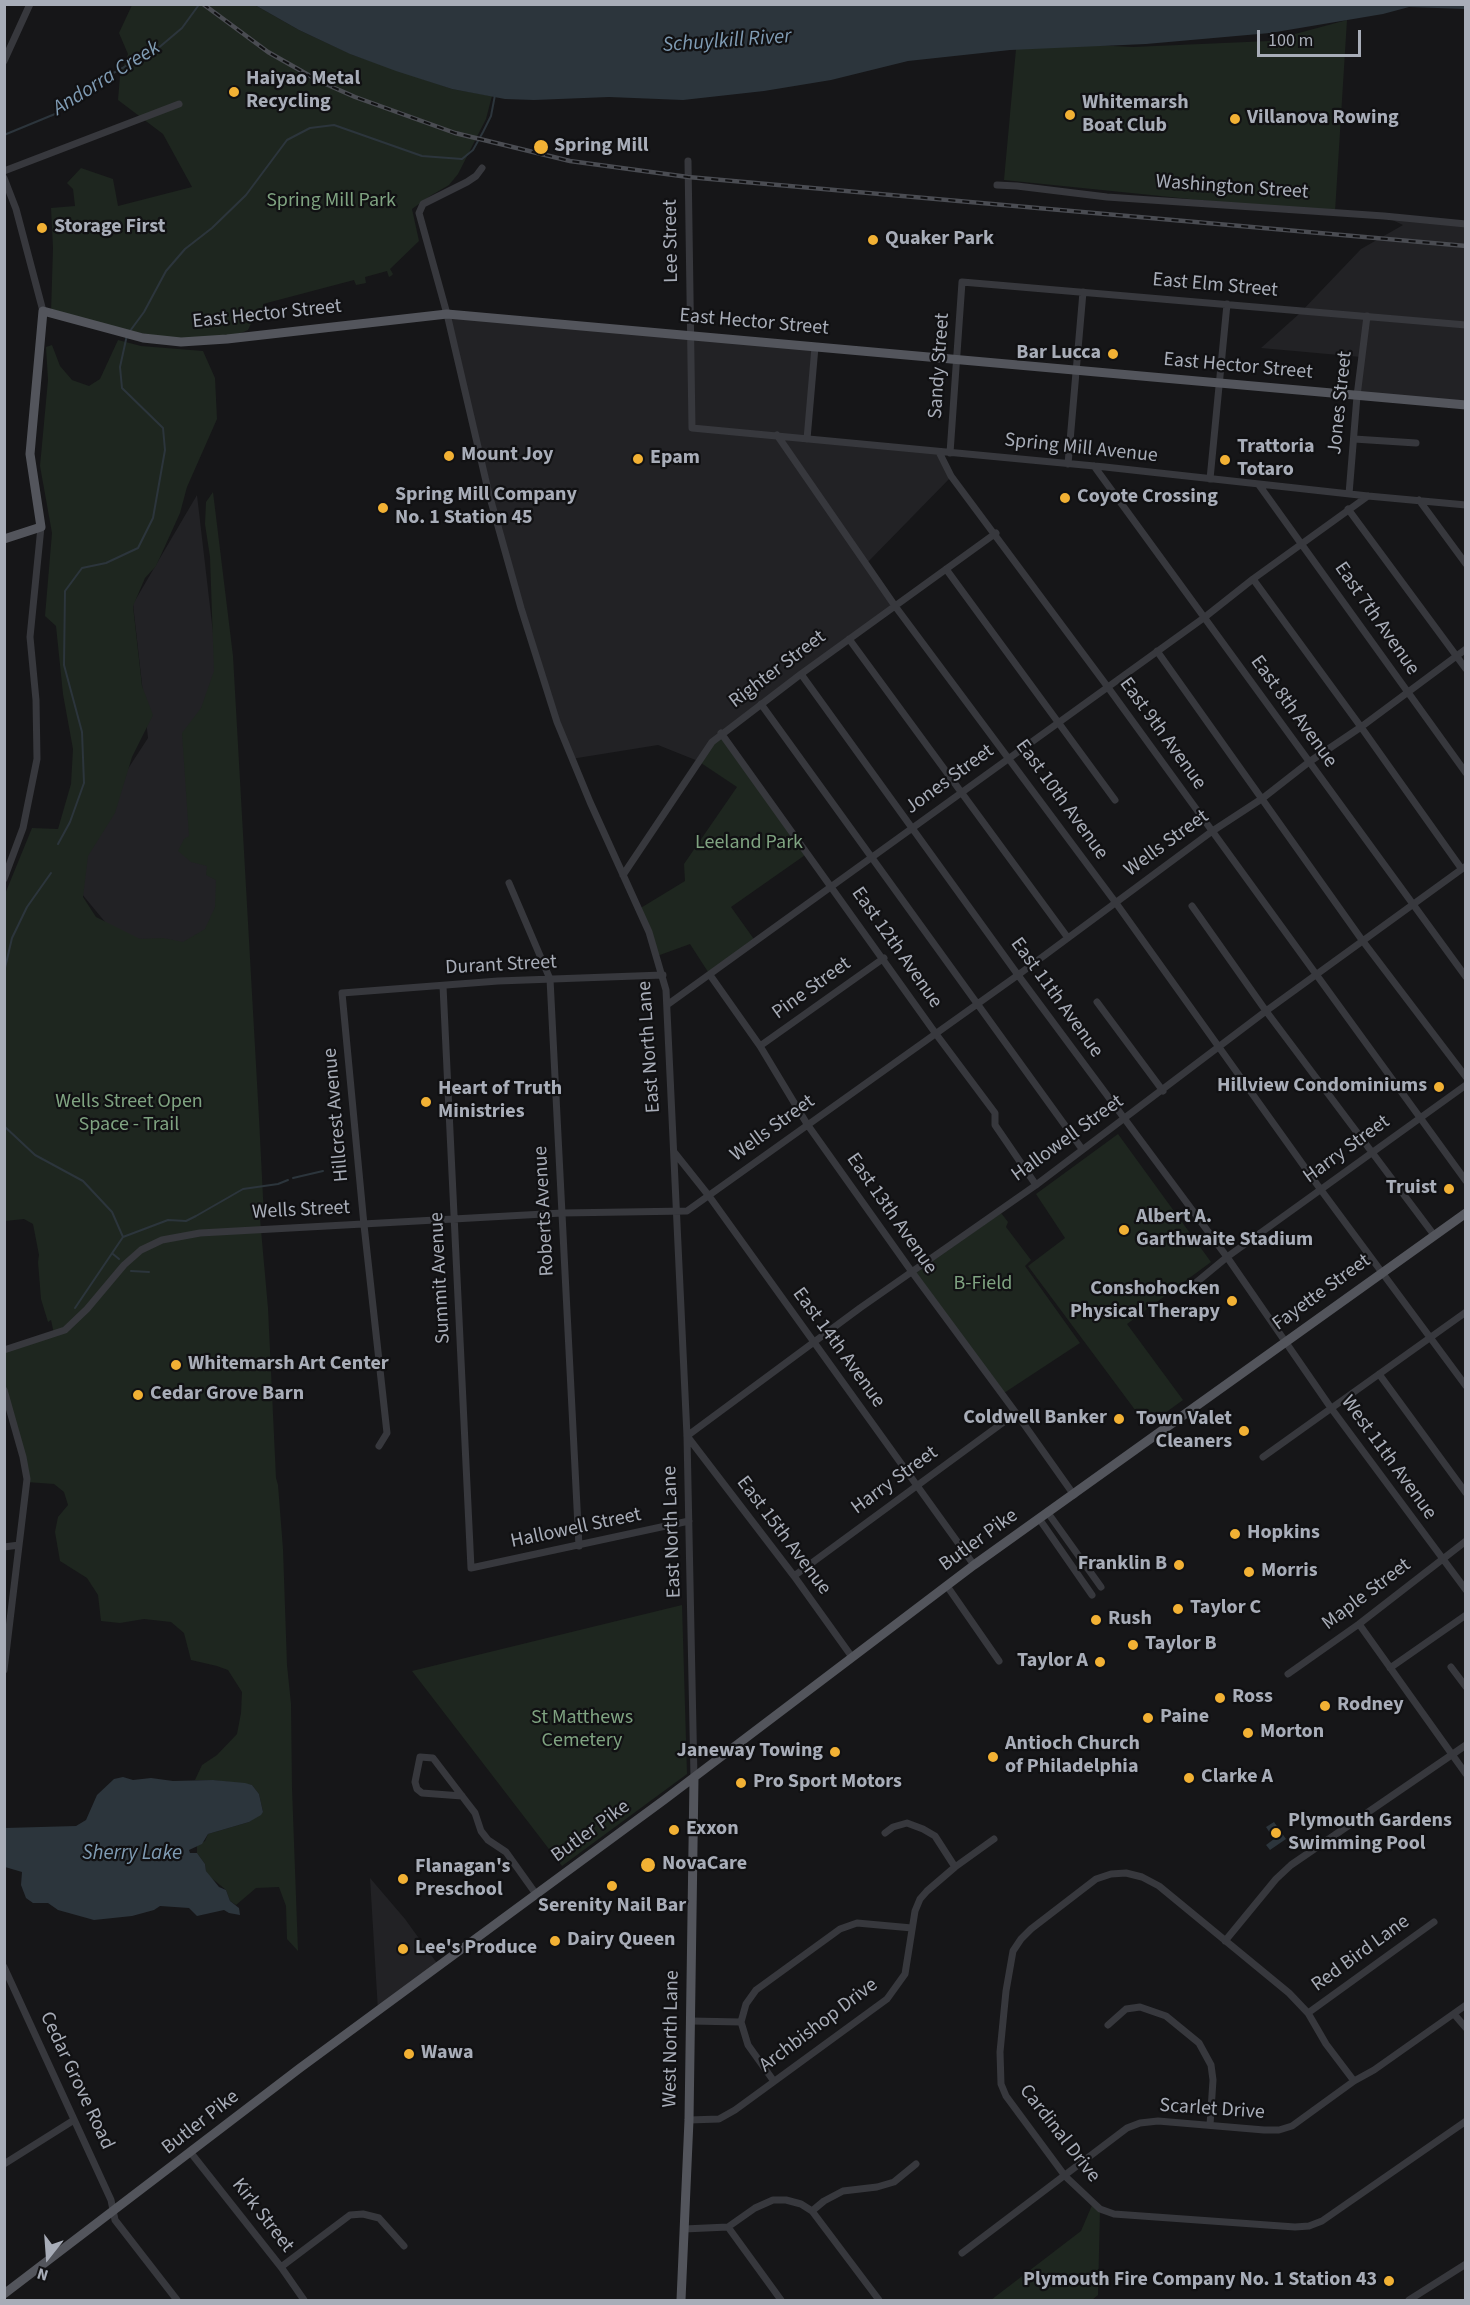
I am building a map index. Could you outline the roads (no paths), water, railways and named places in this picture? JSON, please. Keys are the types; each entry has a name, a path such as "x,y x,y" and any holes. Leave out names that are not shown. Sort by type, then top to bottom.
{"main road":[{"name":"East Hector Street","path":"43,311 143,338 181,342 227,339 447,314 1465,405"},
{"path":"4,539 41,527 30,454 43,311"},
{"name":"Fayette Street","path":"1200,1402 1466,1212"},
{"name":"Butler Pike","path":"4,2294 300,2068 694,1778 974,1565 1200,1402"},
{"name":"West North Lane","path":"681,2301 689,2120 694,1778"}],"street":[{"path":"4,61 30,4"},
{"path":"4,171 179,104"},
{"name":"Lee Street","path":"688,161 692,429"},
{"name":"East North Lane","path":"482,168 467,182 423,204 419,213 447,314 489,494 524,618 564,740 649,932 663,975 667,1005 687,1436 694,1778"},
{"path":"4,178 16,209 43,311"},
{"name":"Washington Street","path":"997,185 1088,195 1466,224"},
{"name":"East Elm Street","path":"963,282 1466,325"},
{"name":"Sandy Street","path":"950,453 963,282"},
{"path":"1068,464 1083,292"},
{"path":"1210,479 1227,304"},
{"name":"Jones Street","path":"1349,494 1357,396 1367,316"},
{"path":"807,439 815,347"},
{"name":"Spring Mill Avenue","path":"692,429 777,435 1094,466 1466,505"},
{"name":"East 10th Avenue","path":"777,435 895,606 1116,903 1321,1190 1466,1386"},
{"path":"1354,439 1416,443"},
{"name":"East 9th Avenue","path":"939,452 951,476 996,533 1466,1181"},
{"name":"East 8th Avenue","path":"1094,466 1466,977"},
{"name":"East 7th Avenue","path":"1259,485 1466,773"},
{"name":"Jones Street","path":"667,1005 1205,617 1252,579 1368,496"},
{"path":"1419,500 1466,564"},
{"path":"1348,509 1466,669"},
{"path":"4,879 23,828 37,759 36,700 30,637 41,527"},
{"name":"Righter Street","path":"623,875 704,752 721,734 996,533"},
{"path":"946,569 1115,800"},
{"path":"1252,579 1463,867"},
{"path":"849,639 1068,938"},
{"name":"Wells Street","path":"4,1350 65,1330 87,1309 124,1265 141,1250 162,1240 200,1233 562,1213 687,1211 936,1034 977,1002 1018,975 1211,831 1263,798 1309,762 1361,727 1406,691 1466,649"},
{"path":"1157,651 1362,940 1466,1077"},
{"name":"East 11th Avenue","path":"801,674 1018,975 1227,1257 1286,1342"},
{"path":"761,704 1082,1149"},
{"name":"East 12th Avenue","path":"721,734 995,1113 995,1125 1036,1185"},
{"name":"Hallowell Street","path":"687,1436 813,1343 1036,1185 1266,1011 1463,867"},
{"name":"Roberts Avenue","path":"509,883 550,979 579,1545"},
{"path":"1192,906 1266,1011 1434,1235"},
{"name":"Pine Street","path":"760,1046 884,958"},
{"name":"Durant Street","path":"342,993 550,979 663,975"},
{"name":"East 13th Avenue","path":"710,975 760,1046 807,1124 1074,1495"},
{"name":"Summit Avenue","path":"443,986 471,1568"},
{"name":"Hillcrest Avenue","path":"342,993 387,1433 379,1446"},
{"path":"1096,1002 1163,1091"},
{"name":"Harry Street","path":"1192,1286 1227,1257 1466,1085"},
{"name":"East 14th Avenue","path":"674,1151 918,1484 974,1565"},
{"path":"1263,1457 1466,1312"},
{"name":"West 11th Avenue","path":"1286,1342 1331,1408 1466,1590"},
{"path":"1379,1374 1466,1492"},
{"path":"4,1390 27,1479 4,1670"},
{"name":"Harry Street","path":"794,1576 1016,1413"},
{"name":"East 15th Avenue","path":"687,1436 794,1576 852,1658"},
{"path":"1044,1516 1101,1587"},
{"path":"1044,1516 1092,1595"},
{"name":"Hallowell Street","path":"471,1568 688,1521"},
{"name":"Maple Street","path":"1288,1674 1359,1624 1466,1541"},
{"path":"4,1547 19,1545"},
{"path":"947,1586 999,1661"},
{"path":"1390,1668 1466,1615"},
{"path":"1359,1624 1466,1774"},
{"path":"1451,1667 1466,1687"},
{"path":"1225,1941 1276,1879 1292,1865 1466,1745"},
{"path":"462,1796 422,1793 417,1789 415,1782 420,1757 433,1758 475,1813 481,1831 488,1840 510,1856 536,1894"},
{"path":"885,1833 893,1827 907,1823 923,1829 935,1836 955,1867"},
{"name":"Archbishop Drive","path":"689,2120 719,2118 735,2110 887,1999 905,1974 915,1911 921,1899 955,1867 994,1839"},
{"name":"Cardinal Drive","path":"1354,2081 1326,2044 1308,2013 1289,1993 1159,1886 1142,1877 1126,1873 1111,1874 1096,1879 1021,1939 1013,1951 1006,1991 1000,2052 1001,2084 1006,2096 1065,2176 1100,2208 1114,2214 1295,2228 1309,2226 1322,2221 1346,2205 1466,2121"},
{"name":"Red Bird Lane","path":"1308,2013 1434,1922"},
{"path":"774,2080 748,2045 741,2022 746,2004 756,1990 840,1929 856,1923 912,1928"},
{"name":"Cedar Grove Road","path":"4,1967 111,2200 115,2220 177,2301"},
{"name":"Scarlet Drive","path":"962,2253 1126,2128 1140,2123 1158,2121 1264,2130 1279,2130 1292,2126 1354,2081 1374,2070 1466,2006"},
{"path":"1108,2025 1126,2009 1140,2007 1166,2016 1199,2043 1211,2066 1213,2080 1210,2125"},
{"path":"1454,2014 1466,2028"},
{"path":"691,2021 741,2022"},
{"path":"5,2164 74,2120"},
{"name":"Kirk Street","path":"191,2153 281,2267 304,2301"},
{"path":"812,2211 824,2201 843,2191 877,2187 894,2182 916,2164"},
{"path":"684,2229 728,2227 755,2208 773,2200 786,2199 812,2211 879,2301"},
{"path":"281,2267 350,2215 363,2214 379,2218 404,2246"},
{"path":"728,2227 782,2301"},
{"path":"1409,2301 1466,2264"}],"water":[{"name":"Schuylkill River","path":"1465,4 1465,9 1409,7 1383,14 1270,33 1146,44 1010,50 908,61 831,80 764,91 683,100 609,97 505,99 452,89 350,54 299,30 255,5"},
{"name":"Sherry Lake","path":"123,1777 133,1780 151,1778 173,1781 213,1780 252,1785 259,1794 263,1812 261,1815 249,1822 208,1834 202,1844 189,1850 190,1853 197,1853 205,1864 206,1871 219,1887 226,1890 230,1901 239,1908 240,1915 224,1910 197,1916 189,1908 160,1906 132,1916 94,1920 58,1910 48,1903 33,1903 26,1898 21,1885 22,1872 5,1867 5,1828 76,1826 86,1820 97,1795 114,1779"},
{"name":"Plymouth Gardens Swimming Pool","path":"1274,1822 1286,1839 1270,1850 1266,1845 1274,1839 1266,1827"}],"waterway":[{"name":"Andorra Creek","path":"4,135 55,114 104,78 156,50 182,28 198,6"},
{"path":"130,331 144,312 166,271 185,249 212,228 246,195 287,140 310,128 334,125 422,156 462,159 473,150 483,132 491,116 495,95"},
{"path":"58,844 70,822 84,783 82,732 64,665 65,591 82,568 106,563 138,548 153,518 165,450 163,428 122,388 120,367 127,335"},
{"path":"4,972 12,938 27,907 51,873"},
{"path":"4,1126 35,1155 83,1181 112,1212 123,1237 168,1220 186,1221 243,1189 278,1184 288,1180"},
{"path":"293,1178 323,1171"},
{"path":"75,1308 123,1237"},
{"path":"113,1254 119,1259"},
{"path":"131,1271 149,1272"}],"railway":[{"path":"203,4 268,52 319,81 355,97 455,133 570,161 688,177 1466,246"}],"place":[{"name":"Haiyao Metal Recycling","path":"234,92"},
{"name":"Whitemarsh Boat Club","path":"1070,115"},
{"name":"Villanova Rowing","path":"1235,119"},
{"name":"Spring Mill","path":"541,147"},
{"name":"Storage First","path":"42,228"},
{"name":"Quaker Park","path":"873,240"},
{"name":"Bar Lucca","path":"1113,354"},
{"name":"Mount Joy","path":"449,456"},
{"name":"Epam","path":"638,459"},
{"name":"Trattoria Totaro","path":"1225,460"},
{"name":"Coyote Crossing","path":"1065,498"},
{"name":"Spring Mill Company No. 1 Station 45","path":"383,508"},
{"name":"Hillview Condominiums","path":"1439,1087"},
{"name":"Heart of Truth Ministries","path":"426,1102"},
{"name":"Truist","path":"1449,1189"},
{"name":"Albert A. Garthwaite Stadium","path":"1124,1230"},
{"name":"Conshohocken Physical Therapy","path":"1232,1301"},
{"name":"Whitemarsh Art Center","path":"176,1365"},
{"name":"Cedar Grove Barn","path":"138,1395"},
{"name":"Coldwell Banker","path":"1119,1419"},
{"name":"Town Valet Cleaners","path":"1244,1431"},
{"name":"Hopkins","path":"1235,1534"},
{"name":"Franklin B","path":"1179,1565"},
{"name":"Morris","path":"1249,1572"},
{"name":"Taylor C","path":"1178,1609"},
{"name":"Rush","path":"1096,1620"},
{"name":"Taylor B","path":"1133,1645"},
{"name":"Taylor A","path":"1100,1662"},
{"name":"Ross","path":"1220,1698"},
{"name":"Rodney","path":"1325,1706"},
{"name":"Paine","path":"1148,1718"},
{"name":"Morton","path":"1248,1733"},
{"name":"Janeway Towing","path":"835,1752"},
{"name":"Antioch Church of Philadelphia","path":"993,1757"},
{"name":"Clarke A","path":"1189,1778"},
{"name":"Pro Sport Motors","path":"741,1783"},
{"name":"Exxon","path":"674,1830"},
{"name":"Plymouth Gardens Swimming Pool","path":"1276,1833"},
{"name":"NovaCare","path":"648,1865"},
{"name":"Flanagan's Preschool","path":"403,1879"},
{"name":"Serenity Nail Bar","path":"612,1886"},
{"name":"Dairy Queen","path":"555,1941"},
{"name":"Lee's Produce","path":"403,1949"},
{"name":"Wawa","path":"409,2054"},
{"name":"Plymouth Fire Company No. 1 Station 43","path":"1389,2281"}],"park label":[{"name":"Spring Mill Park","path":"331,202"},
{"name":"Leeland Park","path":"749,844"},
{"name":"Wells Street Open Space - Trail","path":"129,1114"},
{"name":"B-Field","path":"983,1285"},
{"name":"St Matthews Cemetery","path":"582,1730"}]}
